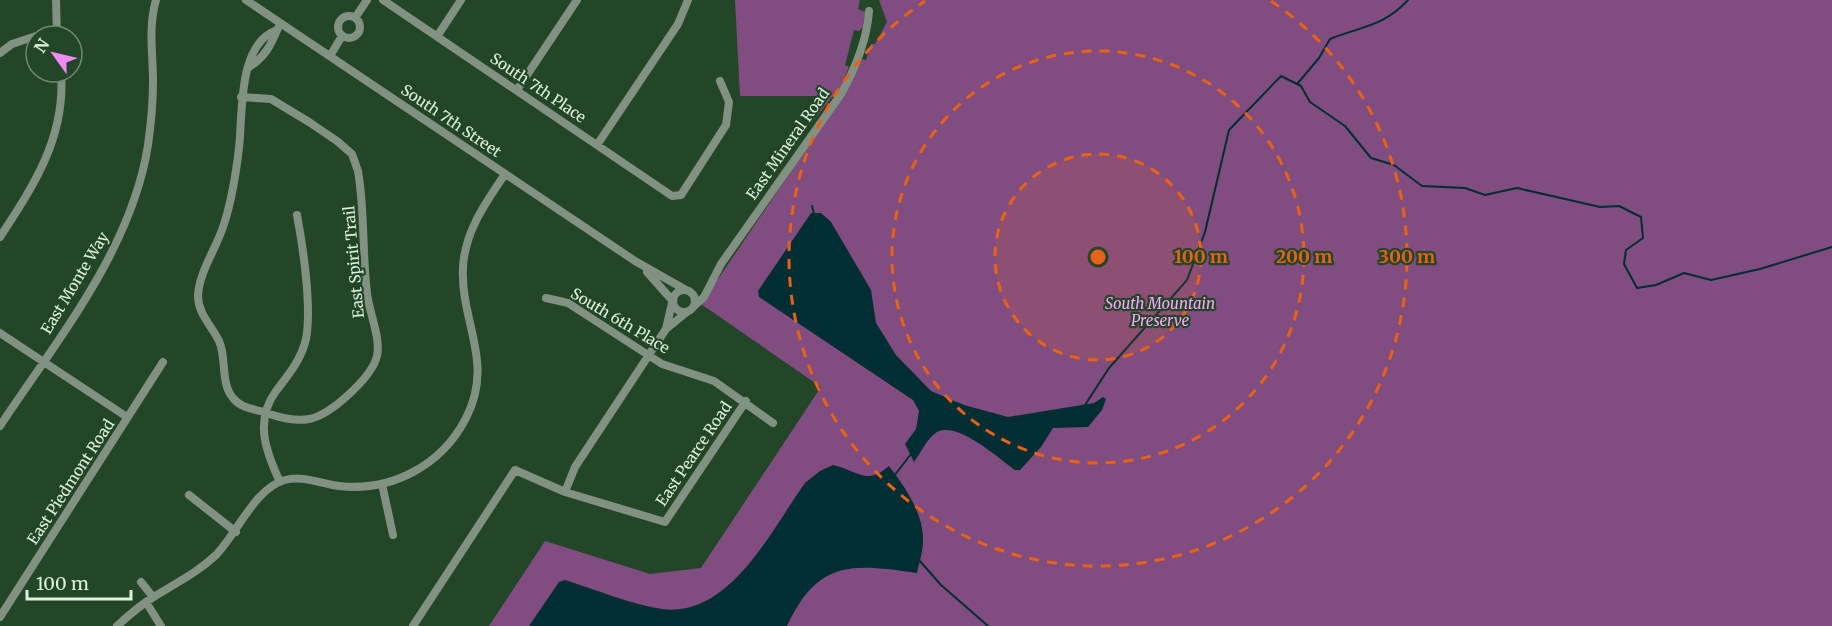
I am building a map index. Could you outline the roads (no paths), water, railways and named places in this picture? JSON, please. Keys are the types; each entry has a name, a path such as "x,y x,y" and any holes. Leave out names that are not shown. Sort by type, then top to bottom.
{"street":[{"path":"56,0 57,24"},
{"name":"East Monte Way","path":"0,426 107,261 123,230 141,175 153,96 150,24 156,0"},
{"name":"South 7th Street","path":"246,0 279,27 330,56 641,265 689,292"},
{"path":"355,18 367,0"},
{"name":"South 7th Place","path":"383,0 676,197 681,195 726,125 729,102 720,81"},
{"path":"438,35 461,0"},
{"path":"517,90 577,0"},
{"path":"597,145 678,24 688,0"},
{"name":"East Mineral Road","path":"565,492 575,467 666,329 700,302 709,285 817,124 841,94 851,76 868,29 869,11"},
{"path":"346,17 355,18 360,25 357,34 350,38 342,36 338,29 340,21 346,17"},
{"path":"266,413 242,406 231,396 219,341 202,312 198,298 207,266 227,214 239,148 243,77 262,42 269,33 279,27"},
{"path":"330,56 342,36"},
{"path":"0,53 12,44 24,40"},
{"path":"0,237 40,176 51,150 62,101 61,84"},
{"name":"East Spirit Trail","path":"241,97 271,99 282,104 337,141 352,154 362,194 366,290 377,353 371,370 349,393 325,412 310,419 286,419 266,413"},
{"path":"117,626 149,600 198,570 236,532 266,489 280,482 303,478 338,486 382,484 404,478 441,453 455,437 472,405 479,373 479,360 464,283 465,252 477,217 505,174"},
{"path":"280,482 268,456 263,437 266,413 275,392 298,361 308,330 297,215"},
{"name":"South 7th Street","path":"641,265 678,311 690,309"},
{"name":"East Mineral Road","path":"689,292 709,285"},
{"path":"672,301 676,292 689,292 695,300 690,309"},
{"name":"South 6th Place","path":"546,298 568,303 662,364 714,381 746,401 773,423"},
{"name":"East Mineral Road","path":"666,329 672,301"},
{"path":"0,333 127,417"},
{"name":"East Piedmont Road","path":"0,617 163,362"},
{"name":"East Pearce Road","path":"565,492 665,522 746,401"},
{"path":"413,626 514,470 565,492"},
{"path":"382,484 393,535"},
{"path":"189,495 236,532"},
{"path":"141,582 161,626"}],"water":[{"path":"811,213 821,213 831,222 871,290 876,323 896,355 931,391 964,405 1008,417 1094,403 1103,397 1106,399 1102,410 1088,427 1053,428 1041,447 1020,470 1015,470 978,442 946,430 934,434 914,462 905,444 916,429 919,411 913,400 759,297 758,291"},
{"path":"833,465 868,476 881,472 889,466 907,492 920,521 923,545 917,573 856,568 825,577 811,588 787,626 529,626 559,582 565,580 662,609 686,608 708,600 747,567 805,483 820,471"}],"waterway":[{"path":"1298,83 1319,58 1330,39 1381,21 1408,0"},
{"path":"1085,405 1109,368 1187,280 1205,232 1229,130 1281,76 1301,86 1310,102 1345,126 1371,158 1394,165 1422,186 1465,188 1485,195 1517,188 1600,207 1619,206 1641,217 1643,238 1626,250 1624,264 1637,288 1656,285 1684,273 1711,280 1760,269 1832,247"},
{"path":"812,206 814,214"},
{"path":"894,476 911,454"},
{"path":"919,560 941,585 988,626"}],"park label":[{"name":"South Mountain Preserve","path":"1160,312"}]}
